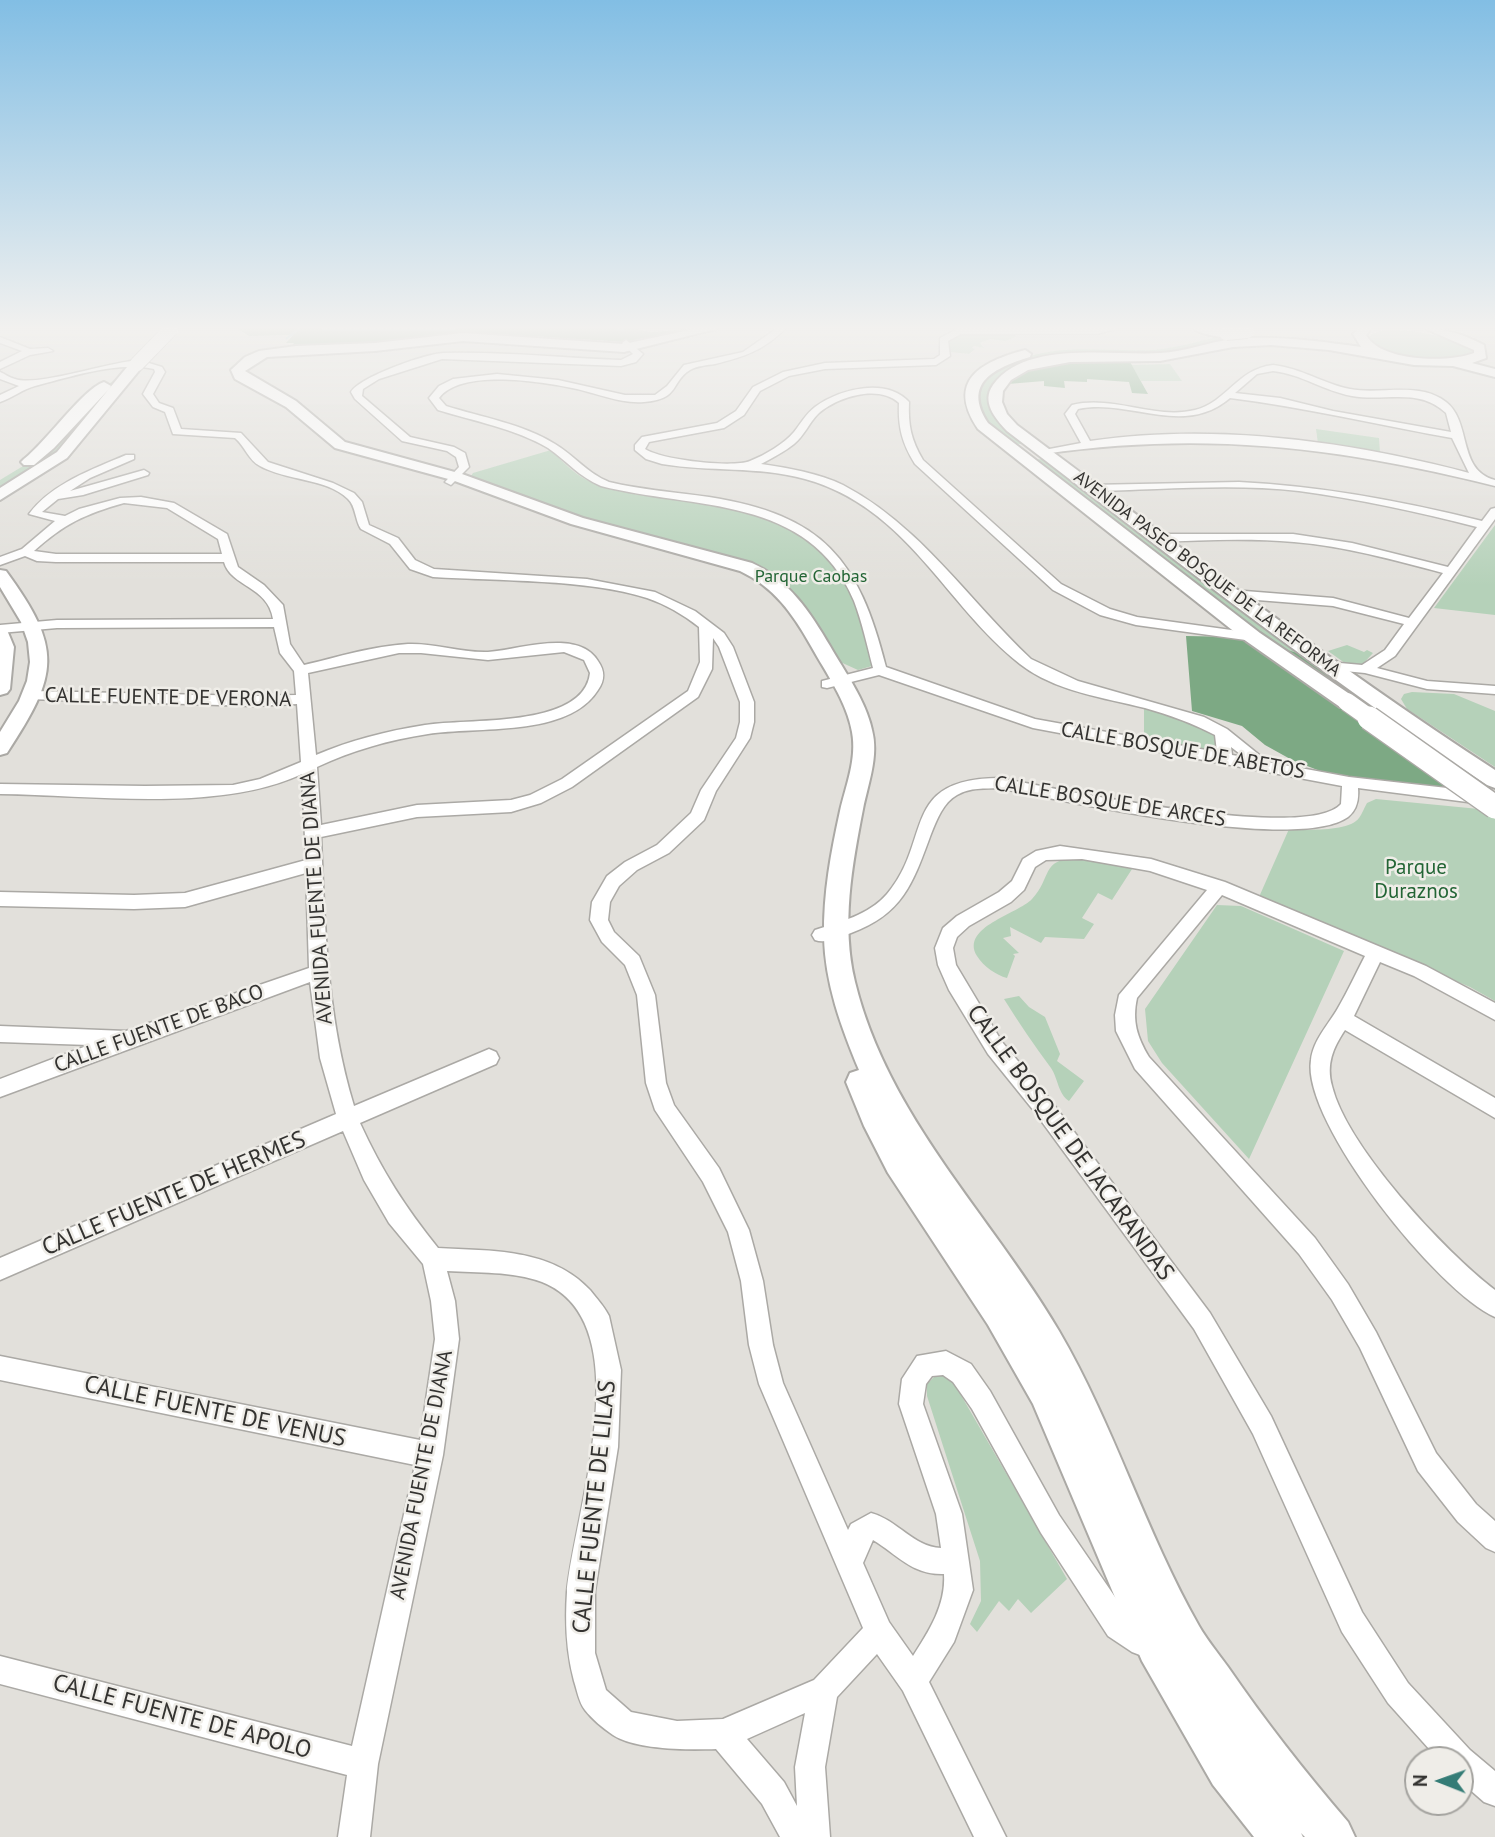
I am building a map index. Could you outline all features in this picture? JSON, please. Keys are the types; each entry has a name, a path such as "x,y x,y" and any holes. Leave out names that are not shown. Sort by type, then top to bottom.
{"main road":[{"path":"0,478 38,456 75,415"},
{"path":"0,495 62,455 97,415"},
{"path":"304,415 340,445 454,479 641,541 746,567 773,581 805,621 832,682 859,718 864,740 842,871 828,933 839,1024 879,1129 928,1209 1000,1313 1045,1392 1156,1647 1228,1770 1281,1837"},
{"name":"AVENIDA PASEO BOSQUE DE LA REFORMA","path":"976,415 983,426 1017,454 1253,637 1495,807"},
{"name":"AVENIDA PASEO BOSQUE DE LA REFORMA","path":"1001,415 1090,488 1329,666 1419,732 1495,780"},
{"path":"1017,454 1040,458 1041,449"},
{"path":"0,575 24,606 40,650 38,676 32,696 0,748"},
{"path":"0,631 5,647 0,689"},
{"path":"828,933 849,1012 877,1084 925,1164 1046,1341 1077,1402 1183,1636 1251,1739 1333,1837"}],"street":[{"path":"171,415 177,432 237,435 243,438 252,457 265,465 333,486 353,496 364,526 392,539 400,547 407,562 418,569 433,573 587,583 622,589 673,604 719,636 747,702 747,722 743,738 709,790 698,816 663,849 631,866 613,881 601,902 599,920 608,937 634,961 646,995 656,1083 665,1110 711,1175 738,1230 752,1281 761,1345 771,1384 880,1632 913,1681 990,1837"},
{"path":"381,415 406,439 450,449 461,455 464,467 454,479"},
{"path":"463,415 541,440 579,471 605,484 728,504 797,526 826,547 846,573 869,624 880,670 832,682"},
{"path":"737,415 720,426 658,435 640,445 640,450 645,456 657,459 749,466 823,482 869,506 916,546 1020,656 1034,666 1089,689 1190,717 1222,732 1264,766"},
{"path":"749,466 790,442 812,415"},
{"path":"902,415 908,444 926,470 1057,587 1105,612 1170,627 1202,628 1253,637"},
{"path":"1070,415 1086,443"},
{"path":"1340,415 1457,436"},
{"path":"1452,415 1464,469"},
{"path":"1041,449 1086,443 1164,439 1278,443 1445,470 1464,469 1495,483"},
{"path":"66,520 35,514 43,504 86,476 131,457"},
{"path":"57,496 79,494 144,473"},
{"path":"1090,488 1217,485 1298,488 1421,509 1484,525"},
{"path":"1107,500 1130,489"},
{"name":"AVENIDA FUENTE DE DIANA","path":"0,561 26,552 39,538 66,520 104,504 124,500 156,501 185,513 223,537 228,558 239,575 269,596 277,605 286,653 300,670 314,864 318,972 330,1058 348,1119 385,1194 397,1215 433,1259 443,1301 447,1339 441,1396 430,1455 363,1764 354,1837"},
{"path":"1365,670 1390,653 1495,511"},
{"path":"1158,538 1246,536 1308,540 1397,556 1450,572"},
{"path":"1180,555 1200,537"},
{"path":"26,552 37,557 56,558 228,558"},
{"path":"1232,594 1349,605 1411,622"},
{"path":"1269,621 1270,609 1277,602 1289,598"},
{"path":"1202,628 1221,612"},
{"path":"0,631 33,625 280,623"},
{"path":"312,833 417,811 511,806 535,799 567,783 693,694 705,676 709,657 705,627"},
{"path":"0,789 233,790 260,787 351,747 377,740 432,729 526,720 558,713 576,705 596,682 596,670 592,661 580,652 544,647 490,656 460,655 435,649 398,649 300,670"},
{"path":"1390,653 1391,668 1408,682"},
{"path":"1329,666 1365,670 1408,682 1495,690"},
{"name":"CALLE BOSQUE DE ABETOS","path":"880,670 1033,723 1349,782 1495,799"},
{"name":"CALLE FUENTE DE VERONA","path":"32,696 304,699"},
{"path":"1222,732 1225,759"},
{"name":"CALLE BOSQUE DE ARCES","path":"828,933 871,917 892,900 902,884 935,805 945,794 959,786 988,782 1228,822 1293,824 1331,819 1344,813 1352,798 1349,782"},
{"name":"CALLE BOSQUE DE JACARANDAS","path":"1447,1746 1398,1693 1352,1622 1262,1425 1202,1321 1041,1104 995,1048 956,985 947,965 944,948 949,933 963,921 1005,897 1018,885 1029,863 1042,855 1082,853 1151,865 1219,887 1420,971 1495,1013"},
{"path":"0,899 134,902 185,900 314,864"},
{"path":"1219,887 1128,995 1122,1016 1127,1038 1142,1063 1307,1246 1340,1292 1368,1340 1427,1462 1466,1513 1495,1539"},
{"path":"1376,953 1342,1019 1328,1038 1319,1063 1321,1091 1334,1121 1398,1209 1459,1276 1495,1305"},
{"name":"CALLE FUENTE DE BACO","path":"0,1088 318,972"},
{"path":"1342,1019 1495,1108"},
{"path":"0,1034 131,1038"},
{"name":"CALLE FUENTE DE HERMES","path":"0,1269 489,1058"},
{"name":"CALLE FUENTE DE LILAS","path":"433,1259 508,1262 547,1272 572,1288 597,1316 609,1370 605,1447 582,1591 581,1653 594,1699 624,1725 677,1736 723,1734 824,1690 880,1632"},
{"path":"913,1681 948,1622 959,1590 957,1560 948,1514 911,1404 914,1379 926,1365 946,1363 962,1373 981,1400 1050,1524 1110,1616 1128,1634 1156,1647 1183,1636"},
{"name":"CALLE FUENTE DE VENUS","path":"0,1368 430,1455"},
{"path":"849,1563 860,1533 871,1526 880,1527 916,1556 933,1561 957,1560"},
{"name":"CALLE FUENTE DE APOLO","path":"0,1670 363,1764"},
{"path":"814,1837 810,1767 824,1690"},
{"path":"723,1734 774,1793 797,1837"},
{"name":"CALLE BOSQUE DE JACARANDAS","path":"1474,1772 1495,1791"}],"green space":[{"path":"75,415 93,415 75,439 0,494 0,480 28,463"},
{"path":"983,415 1004,415 1022,444 1006,439"},
{"path":"1316,429 1379,438 1380,453 1318,444"},
{"name":"Parque Caobas","path":"551,450 577,474 610,489 748,511 773,518 803,534 834,564 846,583 864,624 872,666 858,670 838,661 783,585 580,519 469,479 473,473"},
{"path":"1043,459 1352,685 1337,690 1030,460"},
{"path":"1495,525 1495,615 1434,608"},
{"path":"1186,636 1240,637 1308,656 1495,792 1495,802 1320,771 1265,745 1242,726 1192,711"},
{"path":"1347,645 1373,653 1361,666 1349,666 1328,651"},
{"path":"1404,694 1454,694 1495,711 1495,767 1407,709 1401,699"},
{"path":"1144,705 1222,732 1225,759 1144,744"},
{"name":"Parque Duraznos","path":"1376,799 1479,809 1495,819 1495,1001 1470,987 1259,897 1289,829 1346,826 1354,823 1367,803"},
{"path":"1077,857 1134,866 1112,900 1098,893 1082,918 1094,924 1084,939 1045,937 1041,943 1010,927 1011,936 1003,938 1019,953 1013,954 1015,956 1007,978 987,967 977,956 974,946 976,937 993,922 1032,899 1048,871 1057,862"},
{"path":"1217,905 1241,906 1344,951 1249,1159 1162,1063 1148,1041 1145,1009"},
{"path":"1019,996 1029,1007 1045,1017 1060,1054 1057,1061 1084,1081 1069,1101 1051,1068 1004,999"},
{"path":"935,1376 945,1376 954,1383 1067,1579 1031,1613 1018,1599 1009,1611 999,1601 977,1632 970,1624 981,1601 980,1561 927,1396 927,1384"}]}
